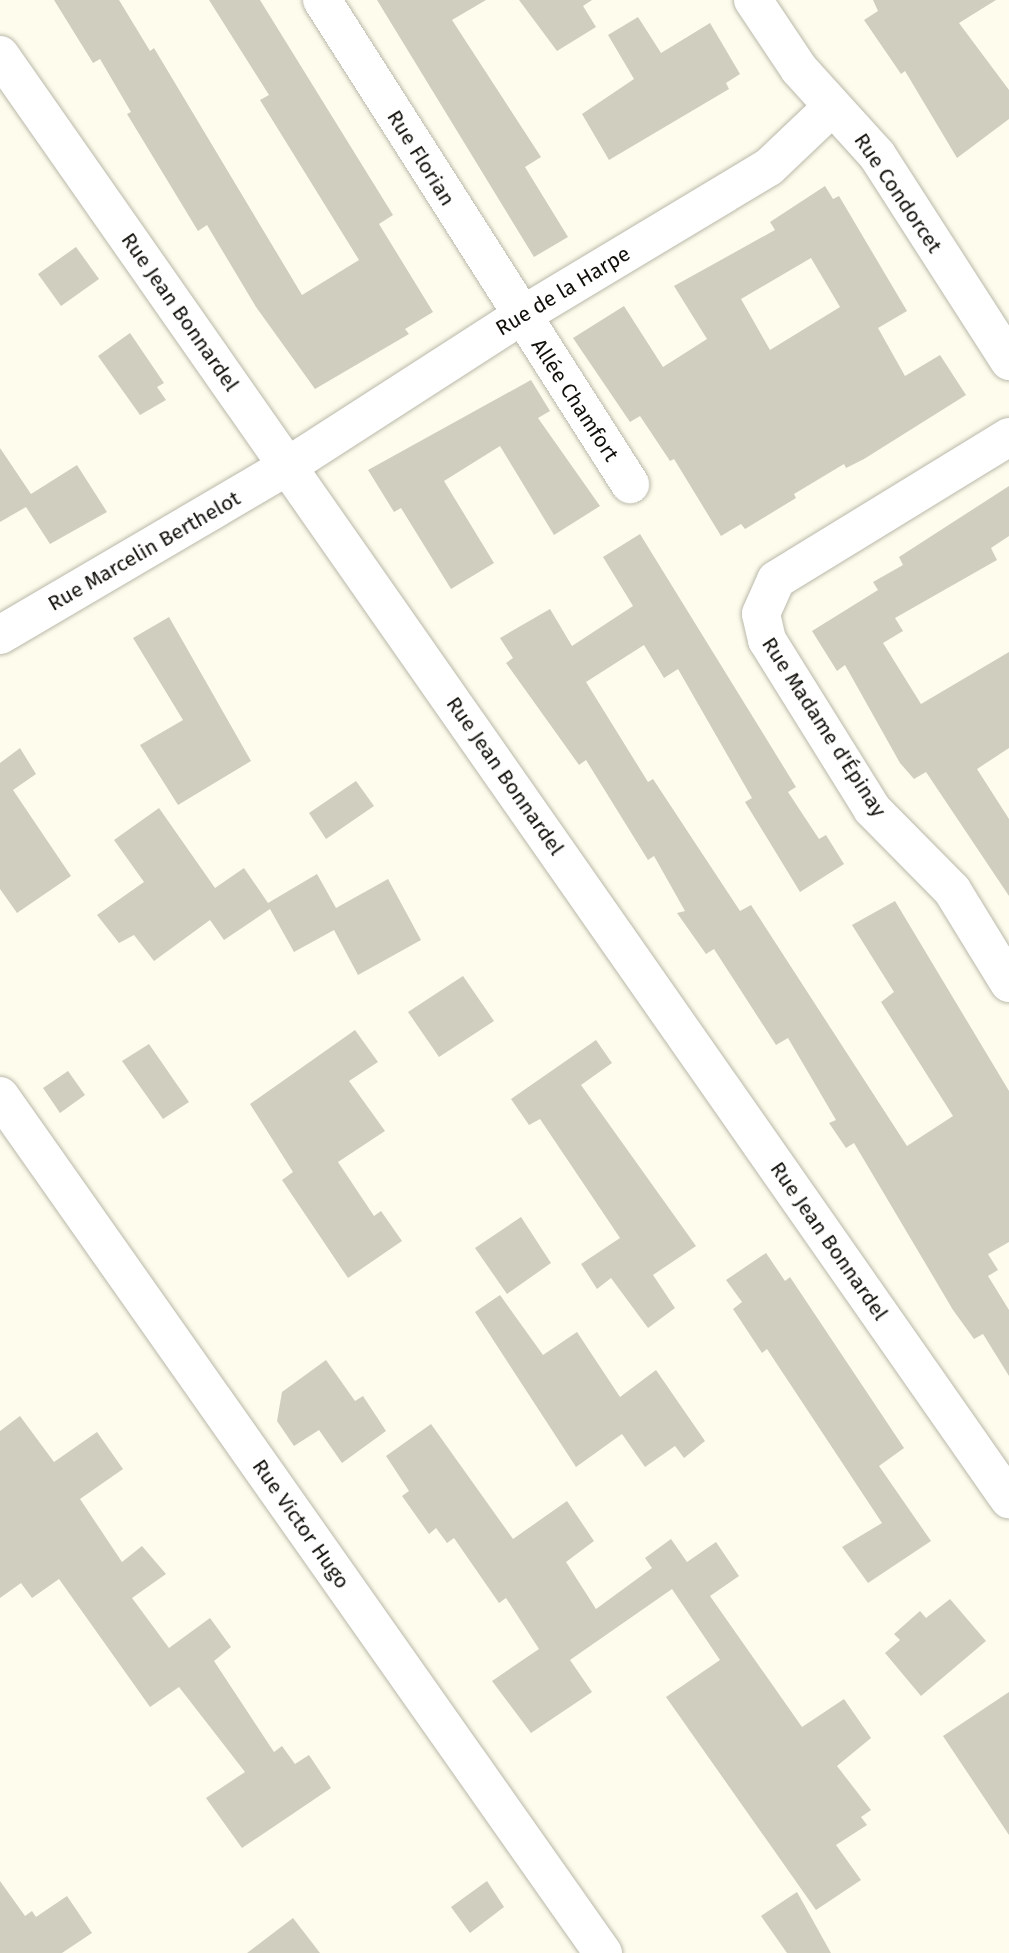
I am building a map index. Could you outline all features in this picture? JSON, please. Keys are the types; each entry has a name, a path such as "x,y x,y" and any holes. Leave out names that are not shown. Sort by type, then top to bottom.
{"street":[{"name":"Rue Florian","path":"322,0 521,316"},
{"name":"Rue Condorcet","path":"753,0 831,108 877,155 1009,361"},
{"name":"Rue Jean Bonnardel","path":"0,55 1009,1499"},
{"name":"Rue de la Harpe","path":"288,466 521,316 769,167 831,108"},
{"name":"Allée Chamfort","path":"521,316 630,484"},
{"name":"Rue Madame d'Épinay","path":"1009,437 776,580 762,601 761,626 872,809 951,890 1009,983"},
{"name":"Rue Marcelin Berthelot","path":"0,635 288,466"},
{"name":"Rue Victor Hugo","path":"0,1096 603,1953"}],"building":[{"path":"54,0 119,0 150,51 154,48 302,295 359,260 260,100 269,95 209,0 260,0 393,215 379,224 433,312 405,329 409,334 315,389 256,307 207,225 198,231 127,114 131,112 100,59 93,63"},
{"path":"377,0 486,0 452,20 541,157 525,167 568,237 534,257"},
{"path":"519,0 592,0 583,6 596,27 557,51"},
{"path":"873,0 996,0 959,23 1009,90 1009,119 957,158 905,71 901,74 864,20 878,11"},
{"path":"638,17 661,53 710,23 740,74 726,83 729,89 609,160 582,114 634,79 608,35"},
{"path":"825,186 833,199 839,196 907,311 878,328 905,376 940,355 966,395 864,459 846,468 844,464 794,494 796,498 745,529 741,524 721,536 674,459 670,461 640,416 630,422 573,338 624,306 663,367 707,339 674,286 775,230 770,222","holes":["811,258 840,307 770,350 741,299"]},
{"path":"76,247 99,279 61,306 38,274"},
{"path":"130,333 164,383 157,387 166,400 140,415 98,356"},
{"path":"531,380 550,411 538,418 600,506 554,535 500,446 444,481 494,563 451,589 401,508 394,512 368,470"},
{"path":"0,448 31,494 77,465 107,512 50,544 26,507 0,522"},
{"path":"1009,486 1009,536 991,548 997,560 895,618 903,631 883,643 921,704 1009,652 1009,748 977,769 1009,819 1009,896 926,772 914,779 900,763 845,665 837,671 812,631 878,590 873,582 903,565 899,557"},
{"path":"640,534 796,787 788,792 819,839 826,835 844,864 800,892 745,802 752,798 678,669 664,678 644,645 586,682 648,782 653,779 740,911 751,905 907,1146 953,1116 881,1002 894,992 852,925 895,901 1009,1091 1009,1242 988,1254 998,1270 988,1276 1009,1310 1009,1376 983,1334 974,1339 953,1310 854,1143 846,1148 829,1123 836,1120 788,1038 776,1045 714,949 706,954 677,913 685,911 654,856 648,860 586,760 579,765 506,663 513,658 500,638 550,609 572,646 633,606 603,557"},
{"path":"169,617 251,761 178,805 140,745 183,720 133,638"},
{"path":"20,748 36,774 13,790 71,876 17,913 0,889 0,763"},
{"path":"356,781 374,806 326,839 309,813"},
{"path":"159,808 215,888 244,868 268,903 317,874 336,908 388,879 421,940 358,975 334,930 294,952 270,909 224,940 210,920 154,961 134,935 119,943 97,915 144,882 114,840"},
{"path":"463,976 494,1021 439,1057 408,1012"},
{"path":"355,1030 378,1062 349,1081 385,1131 338,1162 374,1216 381,1211 402,1241 348,1278 282,1180 293,1172 250,1104"},
{"path":"596,1040 612,1063 581,1085 696,1246 653,1275 675,1308 648,1328 611,1278 597,1289 581,1264 620,1238 540,1119 529,1125 511,1099"},
{"path":"149,1044 189,1102 163,1119 122,1061"},
{"path":"68,1071 85,1095 60,1113 43,1088"},
{"path":"521,1217 551,1263 507,1294 475,1248"},
{"path":"766,1253 785,1281 790,1277 904,1448 879,1466 931,1541 868,1583 842,1547 882,1523 767,1349 762,1353 733,1309 742,1302 726,1280"},
{"path":"500,1295 543,1355 577,1332 620,1397 656,1370 705,1441 684,1458 675,1446 645,1467 622,1434 576,1467 475,1312"},
{"path":"326,1360 355,1401 363,1396 386,1431 342,1463 319,1430 294,1446 277,1421 282,1392"},
{"path":"20,1416 54,1462 97,1432 123,1469 80,1499 122,1562 142,1546 166,1574 132,1598 169,1648 210,1618 231,1647 214,1661 274,1752 282,1746 295,1764 309,1755 331,1788 242,1848 206,1798 245,1772 179,1687 150,1707 59,1579 32,1598 21,1583 0,1598 0,1431"},
{"path":"431,1424 513,1539 567,1501 594,1541 566,1562 596,1609 652,1568 645,1558 671,1539 687,1562 716,1542 739,1576 710,1596 802,1727 844,1699 871,1738 837,1766 871,1810 861,1817 867,1825 836,1845 861,1880 816,1910 666,1697 720,1660 672,1589 570,1660 592,1692 531,1733 492,1681 539,1649 506,1598 499,1603 454,1538 447,1543 436,1528 429,1534 402,1496 409,1491 386,1456"},
{"path":"950,1599 986,1641 921,1696 885,1653 900,1640 894,1634 920,1611 926,1618"},
{"path":"1009,1692 1009,1835 943,1736"},
{"path":"0,1881 25,1916 32,1911 36,1917 67,1896 92,1933 62,1953 0,1953"},
{"path":"487,1881 504,1907 470,1933 451,1907"},
{"path":"797,1892 831,1953 787,1953 761,1916"},
{"path":"293,1918 320,1953 247,1953"}]}
